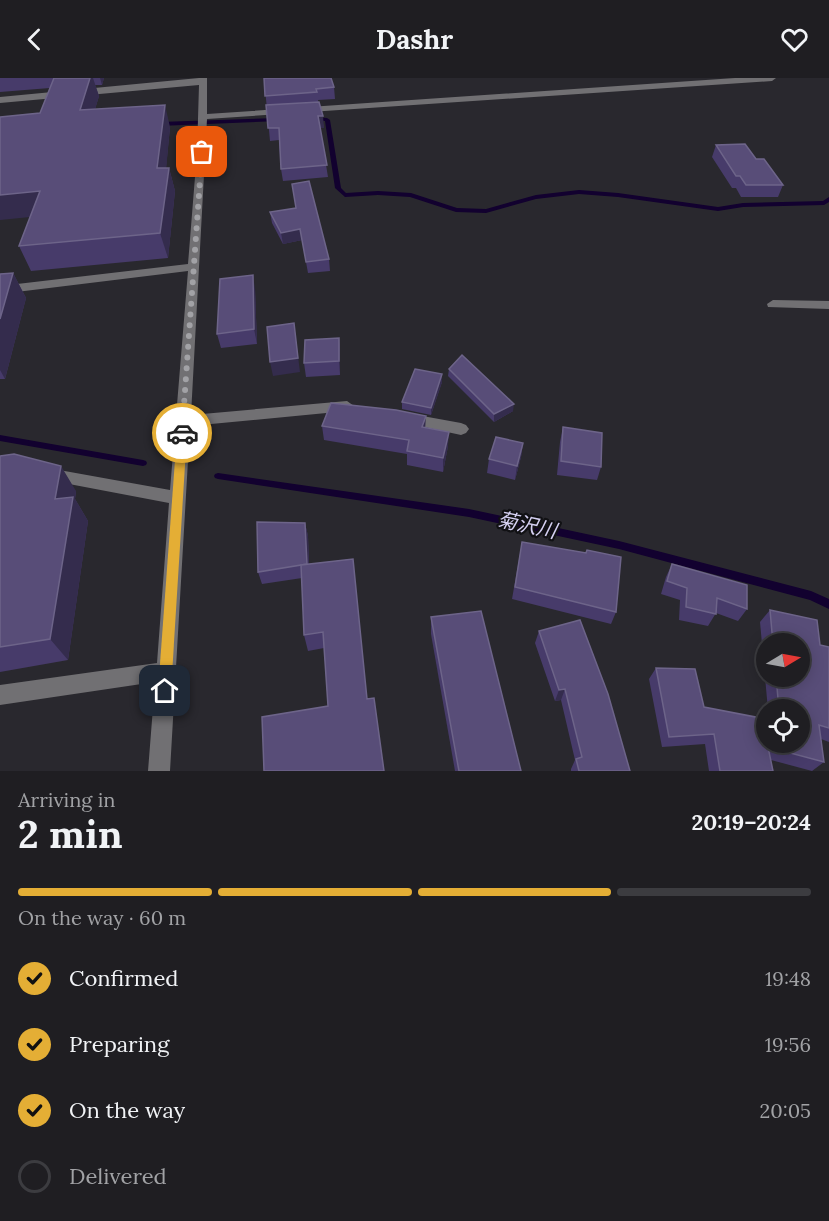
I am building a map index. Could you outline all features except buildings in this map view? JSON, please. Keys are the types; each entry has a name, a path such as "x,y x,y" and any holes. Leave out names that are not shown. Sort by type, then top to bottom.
{"street":[{"path":"201,117 772,78"},
{"path":"0,100 203,80 202,152 159,771"},
{"path":"0,290 194,267"},
{"path":"773,304 829,306"},
{"path":"183,421 347,406 359,409"},
{"path":"393,415 461,429"},
{"path":"35,471 177,498"},
{"path":"0,695 166,671"}],"waterway":[{"path":"315,119 327,120 338,188 345,195 378,193 411,195 456,210 486,211 536,197 579,192 718,209 743,205 824,203 829,199"},
{"path":"159,124 278,120"},
{"name":"菊沢川","path":"0,438 143,463"},
{"name":"菊沢川","path":"218,476 469,513 619,545 811,596 829,604"}],"way so far":[{"path":"182,433 202,152"}],"route":[{"path":"165,691 182,433"}]}
